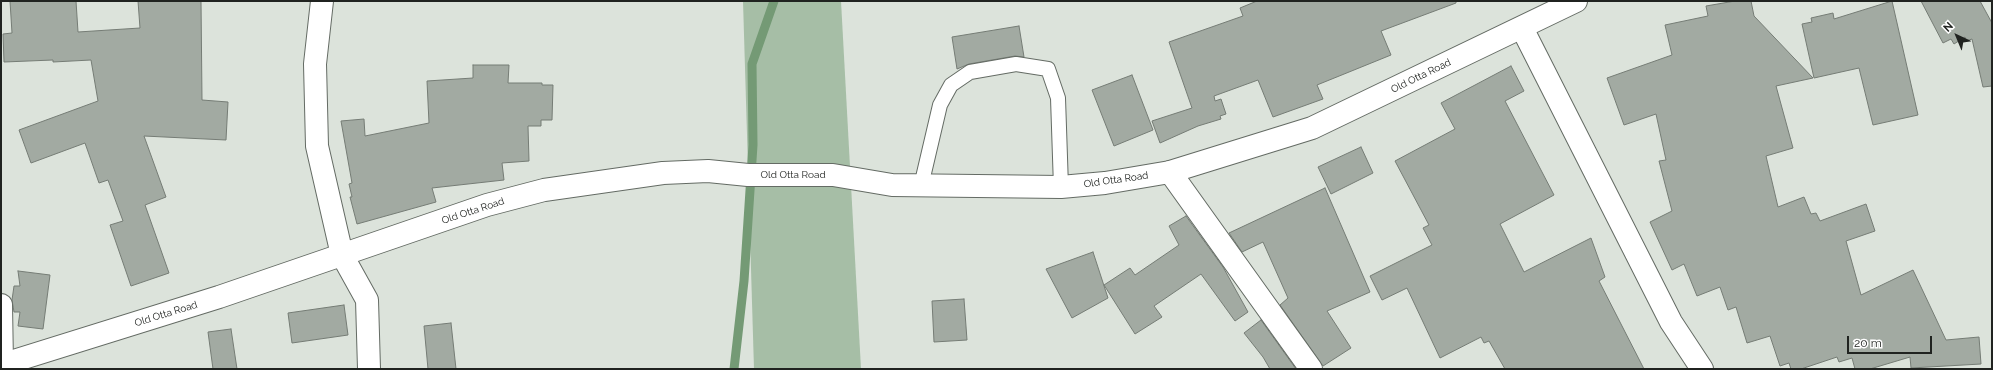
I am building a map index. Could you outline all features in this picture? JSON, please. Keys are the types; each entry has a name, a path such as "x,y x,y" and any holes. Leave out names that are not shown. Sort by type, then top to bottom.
{"street":[{"path":"322,1 315,64 317,146 342,255 367,300 369,369"},
{"name":"Old Otta Road","path":"2,366 219,298 487,205 544,190 663,173 708,171 748,175 833,175 892,185 1061,187 1105,183 1170,172 1312,128 1576,1"},
{"path":"1522,28 1671,322 1702,369"},
{"path":"1170,172 1311,369"},
{"path":"1,304 2,366"}],"lane":[{"path":"921,186 940,105 951,85 970,72 1016,64 1048,69 1058,98 1061,187"}],"green space":[{"path":"743,1 841,1 861,369 754,369"}],"building":[{"path":"10,1 76,1 78,32 140,28 138,1 201,1 202,100 228,102 226,140 144,136 166,197 145,205 169,273 131,286 110,225 123,221 108,180 99,183 85,143 31,163 19,130 98,101 91,60 4,62 3,34 12,33"},
{"path":"1257,1 1456,1 1456,3 1381,31 1391,55 1317,85 1323,99 1273,117 1258,80 1214,96 1215,101 1221,99 1226,114 1220,116 1221,119 1198,126 1160,143 1152,121 1192,108 1169,42 1243,16 1240,8"},
{"path":"1735,1 1751,1 1754,16 1813,78 1776,86 1793,148 1766,156 1778,207 1804,197 1811,214 1816,213 1820,221 1866,204 1875,231 1846,241 1861,295 1913,270 1946,340 1979,337 1981,364 1911,368 1910,357 1870,369 1855,369 1852,358 1839,362 1837,357 1801,369 1791,369 1789,363 1780,366 1770,336 1747,343 1736,307 1728,310 1720,287 1697,296 1684,264 1672,270 1650,222 1672,211 1659,161 1666,160 1656,114 1624,125 1607,78 1672,55 1665,25 1708,16 1706,6"},
{"path":"1892,1 1918,115 1873,125 1859,68 1814,78 1802,24 1812,22 1811,18 1833,13 1834,19"},
{"path":"1921,1 1980,1 1992,23 1992,86 1983,87 1972,39 1966,41 1965,37 1954,44 1951,39 1943,43"},
{"path":"1019,26 1024,57 1015,56 969,64 957,69 952,37"},
{"path":"473,65 509,65 508,83 542,83 542,85 553,85 552,120 541,120 541,126 528,126 529,161 502,163 504,180 432,188 436,202 357,224 350,197 352,197 349,184 352,183 341,121 364,119 365,136 429,123 427,81 473,78"},
{"path":"1511,66 1524,91 1505,101 1554,195 1500,224 1524,272 1591,238 1605,277 1599,281 1644,369 1505,369 1489,341 1484,343 1481,337 1440,358 1407,288 1382,300 1370,276 1432,245 1423,228 1429,225 1395,161 1455,129 1441,103"},
{"path":"1132,75 1153,130 1114,146 1092,90"},
{"path":"1361,147 1373,173 1331,194 1318,167"},
{"path":"1325,188 1370,292 1327,311 1351,348 1323,366 1280,305 1288,298 1263,242 1242,252 1229,233"},
{"path":"1186,216 1223,267 1248,312 1235,321 1201,274 1154,306 1162,317 1135,334 1104,285 1130,268 1135,275 1179,245 1169,226"},
{"path":"1093,252 1108,298 1072,318 1046,269"},
{"path":"18,271 50,275 43,329 18,326 20,312 14,312 12,300 14,286 20,286"},
{"path":"964,299 967,340 934,342 932,301"},
{"path":"344,305 348,335 292,343 288,313"},
{"path":"1261,320 1296,369 1270,369 1263,357 1244,333"},
{"path":"451,323 456,369 428,369 424,326"},
{"path":"231,329 237,369 213,369 208,332"}],"waterway":[{"path":"734,369 744,281 753,145 752,64 774,1"}]}
